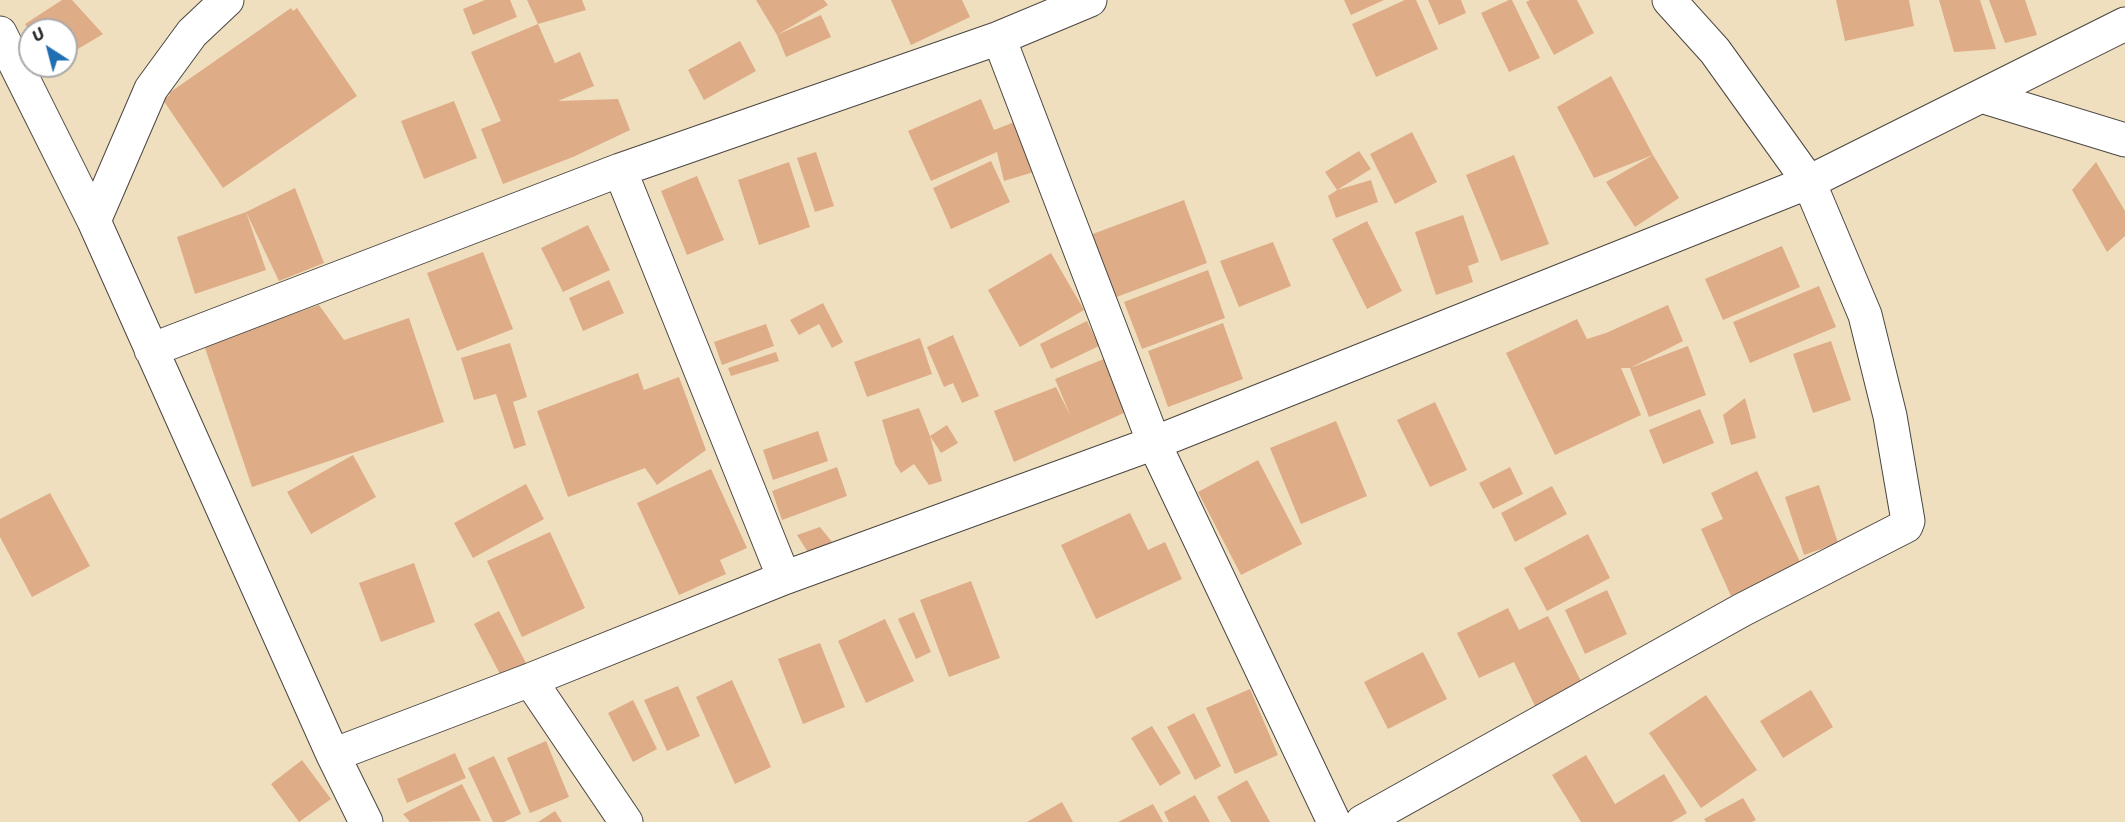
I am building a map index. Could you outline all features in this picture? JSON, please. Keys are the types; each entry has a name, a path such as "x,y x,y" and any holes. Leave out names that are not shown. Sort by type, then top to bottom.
{"street":[{"path":"94,221 151,89 192,33 227,0"},
{"path":"151,350 620,170 999,38 1090,0"},
{"path":"1362,822 1742,610 1906,526 1908,521 1890,416 1865,315 1809,182 1714,51 1669,0"},
{"path":"333,755 530,680 784,578 1154,443 1809,182 2125,24"},
{"path":"0,33 94,221 333,755 366,822"},
{"path":"999,38 1154,443 1334,822"},
{"path":"1981,96 2125,140"},
{"path":"620,170 784,578"},
{"path":"530,680 626,822"}],"building":[{"path":"62,0 72,0 103,34 78,49 78,18 34,18"},
{"path":"485,0 510,0 517,17 473,35 463,9"},
{"path":"527,0 582,0 586,10 538,24"},
{"path":"756,0 824,0 828,5 777,35"},
{"path":"891,0 962,0 970,17 911,45"},
{"path":"1344,0 1384,0 1351,15"},
{"path":"1405,0 1416,0 1438,49 1376,77 1352,24"},
{"path":"1428,0 1461,0 1466,13 1439,25"},
{"path":"1512,0 1540,58 1509,72 1481,13"},
{"path":"1530,0 1577,0 1594,33 1554,55 1526,2"},
{"path":"1836,0 1909,0 1914,26 1845,41"},
{"path":"1939,0 1980,0 1996,49 1954,52"},
{"path":"1989,0 2025,0 2037,35 2005,43"},
{"path":"291,8 293,11 297,8 357,96 223,188 163,100 170,95 169,93"},
{"path":"821,15 831,37 786,57 777,35"},
{"path":"538,24 555,63 580,52 594,86 558,101 618,99 630,130 573,157 503,184 481,129 501,121 471,52"},
{"path":"740,41 756,71 704,100 688,70"},
{"path":"1611,76 1653,155 1594,178 1557,107"},
{"path":"981,99 994,130 1017,121 1037,171 1004,181 997,152 931,181 908,131"},
{"path":"454,101 477,158 424,179 401,121"},
{"path":"1412,132 1437,182 1395,204 1370,154"},
{"path":"1359,151 1371,169 1337,190 1325,172"},
{"path":"816,152 834,206 815,212 797,158"},
{"path":"1514,155 1549,244 1501,261 1466,175"},
{"path":"1653,155 1679,198 1635,227 1606,182"},
{"path":"991,161 1010,202 951,229 933,188"},
{"path":"789,162 810,227 759,245 738,180"},
{"path":"2096,162 2125,211 2125,236 2107,252 2072,190"},
{"path":"697,176 724,240 687,255 661,191"},
{"path":"1371,180 1378,202 1336,218 1328,196 1337,190"},
{"path":"295,188 324,263 279,281 246,212"},
{"path":"1184,200 1207,263 1114,298 1090,235"},
{"path":"246,212 266,270 195,294 177,237"},
{"path":"1463,215 1479,262 1468,266 1473,282 1436,295 1415,232"},
{"path":"1367,221 1402,291 1367,309 1332,239"},
{"path":"588,225 610,270 563,292 541,248"},
{"path":"1273,242 1291,286 1239,307 1220,261"},
{"path":"1782,246 1800,287 1723,320 1705,279"},
{"path":"483,252 513,329 457,351 427,273"},
{"path":"1051,253 1084,310 1020,347 988,290"},
{"path":"1208,270 1225,318 1142,349 1124,302"},
{"path":"609,280 624,313 583,331 569,298"},
{"path":"1819,286 1836,327 1750,363 1733,322"},
{"path":"823,303 843,342 832,348 819,324 799,335 790,320"},
{"path":"319,305 344,340 409,318 444,422 252,487 204,345"},
{"path":"1668,305 1683,341 1630,368 1621,368 1641,415 1555,455 1506,353 1577,319 1587,339 1606,333"},
{"path":"1087,321 1099,346 1051,369 1040,344"},
{"path":"1223,323 1243,379 1168,407 1148,351"},
{"path":"766,324 774,346 722,365 714,342"},
{"path":"953,335 979,396 962,403 953,383 944,387 927,347"},
{"path":"920,338 932,374 867,397 854,362"},
{"path":"1831,341 1851,400 1813,413 1793,354"},
{"path":"510,343 527,397 513,402 526,445 514,449 496,394 474,400 461,358"},
{"path":"1688,346 1706,395 1649,417 1630,368"},
{"path":"776,352 779,361 731,376 728,368"},
{"path":"1111,356 1133,409 1014,462 994,411 1056,387 1071,417 1055,379"},
{"path":"638,373 644,390 679,377 706,450 657,485 645,468 568,497 537,411"},
{"path":"1745,398 1756,438 1731,445 1723,415"},
{"path":"1435,402 1467,470 1430,487 1397,420"},
{"path":"919,408 930,436 942,481 929,485 914,464 901,473 895,464 882,420"},
{"path":"1700,409 1714,443 1663,464 1649,430"},
{"path":"1336,421 1367,496 1301,524 1270,448"},
{"path":"947,425 958,443 941,453 930,436"},
{"path":"818,431 828,461 773,480 763,450"},
{"path":"353,455 376,497 311,534 287,492"},
{"path":"1258,460 1302,544 1241,575 1198,492"},
{"path":"837,467 847,496 782,520 772,491"},
{"path":"1510,467 1523,494 1493,509 1479,483"},
{"path":"711,469 747,548 720,560 726,574 679,595 637,503"},
{"path":"1757,471 1801,564 1731,596 1701,529 1723,519 1711,493"},
{"path":"526,484 544,519 473,558 454,523"},
{"path":"1819,485 1838,543 1804,555 1785,497"},
{"path":"1552,486 1567,514 1515,542 1501,513"},
{"path":"50,493 90,566 32,597 0,537 0,519"},
{"path":"1130,513 1148,550 1165,542 1182,579 1096,619 1061,545"},
{"path":"820,527 836,547 811,557 797,535"},
{"path":"550,532 585,608 522,637 487,561"},
{"path":"1588,534 1610,578 1547,611 1524,568"},
{"path":"414,563 435,622 381,642 359,583"},
{"path":"971,581 1000,658 949,677 920,600"},
{"path":"1607,590 1627,634 1585,654 1565,610"},
{"path":"1508,608 1519,630 1548,616 1583,685 1536,708 1514,662 1479,678 1457,633"},
{"path":"499,611 526,663 501,676 474,624"},
{"path":"914,612 931,652 916,659 898,619"},
{"path":"885,619 914,681 866,703 838,641"},
{"path":"820,643 845,707 803,724 778,659"},
{"path":"1423,652 1447,699 1388,729 1364,682"},
{"path":"732,680 771,767 735,784 696,697"},
{"path":"678,686 700,736 667,751 644,700"},
{"path":"1250,689 1278,755 1235,774 1206,708"},
{"path":"1811,690 1833,727 1783,758 1760,721"},
{"path":"1706,695 1757,770 1701,808 1649,733"},
{"path":"633,700 657,749 633,762 608,713"},
{"path":"1194,713 1221,766 1195,780 1167,727"},
{"path":"1152,726 1181,773 1160,786 1131,738"},
{"path":"546,741 569,797 530,813 507,758"},
{"path":"455,753 466,778 407,803 397,779"},
{"path":"1586,755 1615,804 1664,774 1687,813 1672,822 1581,822 1552,775"},
{"path":"494,756 521,814 504,822 493,822 468,768"},
{"path":"302,760 331,799 299,822 271,784"},
{"path":"1247,780 1270,822 1231,822 1217,797"},
{"path":"462,784 481,821 410,822 403,814"},
{"path":"1195,795 1210,822 1169,822 1164,812"},
{"path":"1743,798 1756,820 1752,822 1706,822 1704,819"},
{"path":"1062,802 1073,822 1027,822"},
{"path":"1153,804 1163,822 1118,822"},
{"path":"555,811 562,822 538,822"}]}
